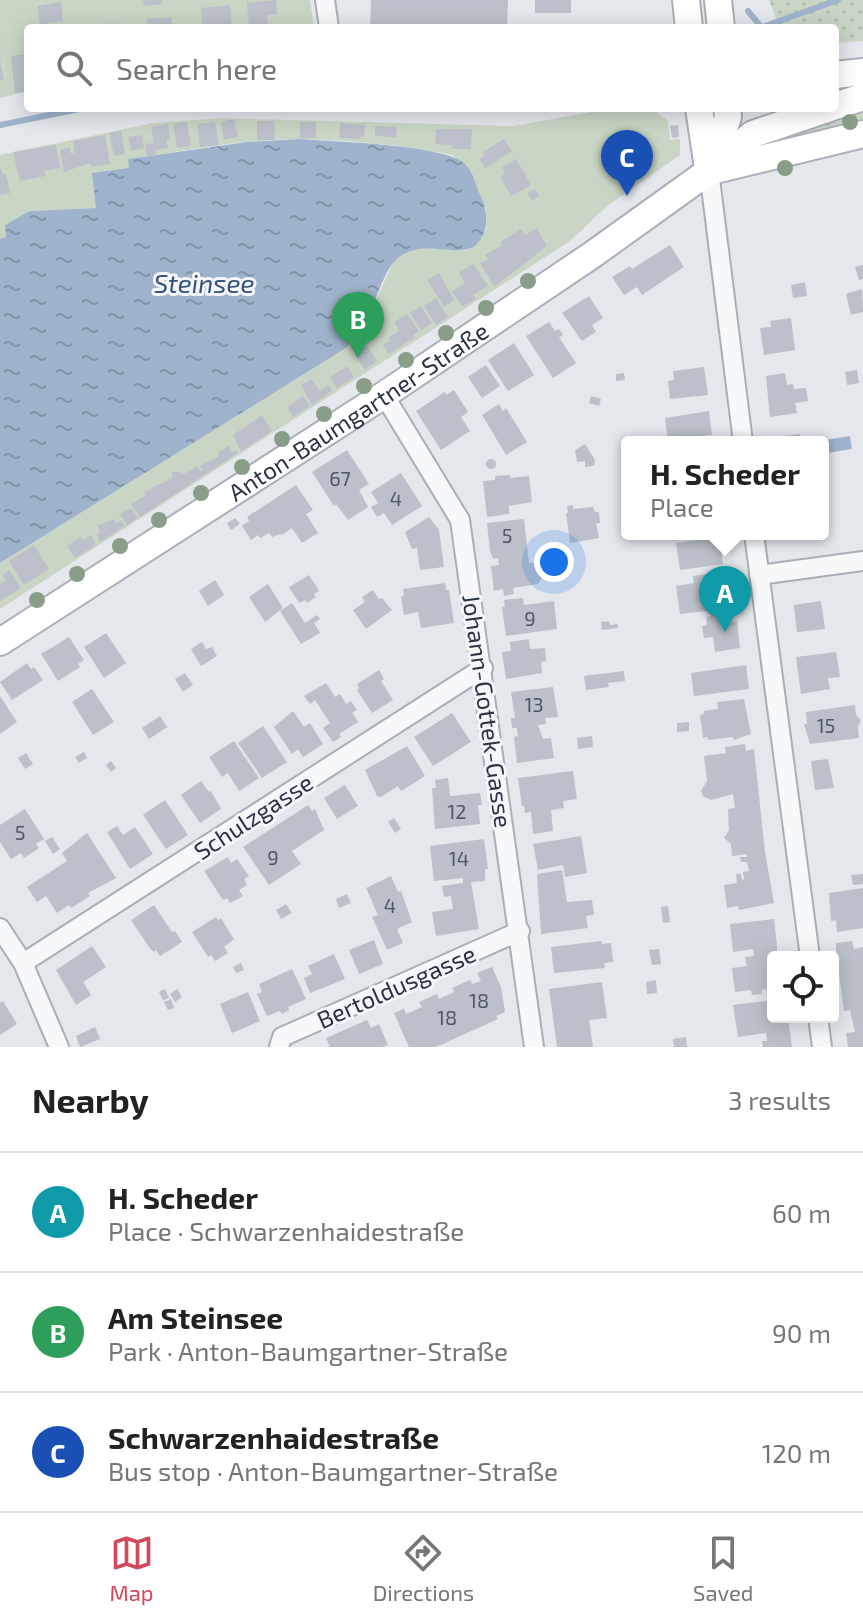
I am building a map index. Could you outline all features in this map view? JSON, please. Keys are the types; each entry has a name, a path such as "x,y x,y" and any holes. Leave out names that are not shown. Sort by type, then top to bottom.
{"main road":[{"path":"839,75 863,72"},
{"name":"Anton-Baumgartner-Straße","path":"839,105 863,97"},
{"path":"700,112 709,171"},
{"path":"709,171 727,112"},
{"name":"Anton-Baumgartner-Straße","path":"0,642 384,395 592,255 709,171 753,134 818,112"},
{"name":"Anton-Baumgartner-Straße","path":"709,171 863,134"}],"street":[{"path":"325,0 328,24"},
{"path":"709,171 742,436"},
{"name":"Johann-Gottek-Gasse","path":"384,395 460,520 534,1047"},
{"path":"755,540 809,951"},
{"path":"759,575 863,561"},
{"name":"Schulzgasse","path":"23,963 483,668"},
{"path":"0,928 23,963 59,1047"},
{"name":"Bertoldusgasse","path":"279,1047 282,1037 520,931"},
{"path":"819,1023 822,1047"}],"green space":[{"path":"0,0 310,0 313,24 24,24 24,92 0,98"},
{"path":"769,0 863,0 863,41 839,43 839,24 778,24"},
{"path":"592,112 656,112 668,121 670,140 680,139 680,155 607,206 570,241 0,609 0,563 346,348 361,332 394,261 411,250 425,248 467,251 477,244 487,228 486,209 453,155 416,148 300,139 236,143 129,159 129,168 96,208 30,211 6,237 0,239 0,155 153,123 220,118 514,126"},
{"path":"863,112 863,126 767,145 770,143"}],"water":[{"name":"Steinsee","path":"301,139 415,149 457,159 467,166 484,205 484,234 470,249 418,249 407,252 387,272 362,330 346,348 0,563 0,239 6,237 5,225 30,211 96,208 92,173 129,168 128,159 247,142"},
{"path":"850,436 852,449 829,453 829,439"}],"building":[{"path":"143,0 162,0 162,4 144,6"},
{"path":"276,0 277,14 267,15 268,24 249,24 247,3"},
{"path":"371,0 508,0 507,24 370,24"},
{"path":"535,0 571,0 571,13 535,13"},
{"path":"61,2 63,21 40,24 37,6"},
{"path":"230,5 232,24 203,24 201,8"},
{"path":"171,17 172,24 148,24 147,19"},
{"path":"24,54 24,92 15,93 11,56"},
{"path":"234,119 238,137 224,140 221,122"},
{"path":"257,121 274,121 275,140 257,140"},
{"path":"187,122 191,146 177,148 173,124"},
{"path":"215,122 219,145 200,147 197,124"},
{"path":"300,122 316,122 316,138 300,138"},
{"path":"340,123 365,125 364,137 339,138"},
{"path":"168,124 168,148 155,150 156,156 147,157 145,144 154,143 151,127"},
{"path":"678,125 679,137 672,138 670,126"},
{"path":"375,126 397,127 396,137 375,136"},
{"path":"436,129 472,129 471,149 452,149 453,145 435,144"},
{"path":"121,131 125,154 114,156 109,133"},
{"path":"105,135 110,164 91,167 90,163 64,172 60,150 70,147 76,159 73,141"},
{"path":"142,135 144,148 131,151 128,137"},
{"path":"504,139 512,151 485,168 479,159 485,155 483,152"},
{"path":"56,145 60,168 45,171 44,167 45,176 20,181 13,152"},
{"path":"516,159 531,185 511,196 500,177 505,174 502,167"},
{"path":"0,168 6,174 10,193 0,195"},
{"path":"535,189 539,196 532,201 528,193"},
{"path":"537,228 547,246 494,287 480,263 488,259 485,255 521,229 525,235"},
{"path":"670,245 684,267 642,295 637,287 624,295 612,277 630,266 632,269"},
{"path":"473,264 488,286 473,295 476,299 463,307 452,292 465,283 459,273"},
{"path":"863,265 863,279 859,280 855,267"},
{"path":"439,273 454,300 444,307 427,280"},
{"path":"805,282 807,296 793,298 791,285"},
{"path":"862,289 863,312 851,315 846,294"},
{"path":"589,296 603,318 592,325 596,332 582,341 562,313"},
{"path":"436,298 448,317 436,325 424,306"},
{"path":"421,306 432,323 421,330 410,313"},
{"path":"407,314 419,331 389,354 383,345 399,331 394,322"},
{"path":"791,318 795,350 764,355 760,328 771,327 770,321"},
{"path":"549,322 555,331 559,329 563,335 559,337 576,363 553,378 526,336"},
{"path":"514,343 534,375 508,391 488,360"},
{"path":"367,346 377,361 365,370 354,354"},
{"path":"486,365 500,386 482,398 468,377"},
{"path":"347,366 354,377 337,388 330,377"},
{"path":"704,367 708,395 670,399 668,381 674,380 673,371"},
{"path":"857,370 859,383 847,385 845,372"},
{"path":"624,373 625,380 616,381 616,374"},
{"path":"785,373 787,385 793,384 794,389 806,388 808,401 795,403 797,413 770,417 766,376"},
{"path":"311,379 320,391 329,385 332,391 312,405 301,385"},
{"path":"454,390 468,412 461,417 470,431 441,450 416,411 445,392 446,395"},
{"path":"303,396 310,406 293,417 287,407"},
{"path":"591,396 601,399 599,406 589,403"},
{"path":"499,404 503,411 506,408 527,442 506,455 482,415"},
{"path":"709,411 712,435 667,436 665,418"},
{"path":"262,415 272,431 241,451 233,435"},
{"path":"585,444 595,460 594,466 585,467 585,461 577,462 575,450"},
{"path":"228,446 232,452 235,450 238,453 140,517 131,504 146,495 144,492 172,478 172,472 182,475 197,466 200,471 203,470 200,466 219,456 218,453"},
{"path":"347,450 369,484 359,490 368,507 348,520 336,504 334,506 312,472"},
{"path":"491,459 496,464 491,469 486,464"},
{"path":"401,473 422,506 392,525 384,513 377,517 371,507 378,503 371,492"},
{"path":"510,475 510,478 529,476 532,502 509,506 509,514 487,517 483,481"},
{"path":"296,485 313,510 306,514 318,533 302,543 292,528 282,535 272,537 269,533 251,540 242,526 249,521 247,517"},
{"path":"573,505 573,509 593,507 595,512 599,512 600,523 596,523 599,538 570,543 566,513 567,506"},
{"path":"131,508 138,518 127,525 120,514"},
{"path":"429,517 439,530 444,567 420,570 417,548 412,549 405,532"},
{"path":"235,518 240,524 231,530 227,523"},
{"path":"114,519 116,523 121,520 125,526 100,542 97,526"},
{"path":"524,519 529,563 541,567 542,578 538,584 513,588 514,594 504,596 503,589 494,591 491,566 499,565 498,558 493,559 490,551 487,523"},
{"path":"91,535 96,545 75,558 67,546 80,537 83,540"},
{"path":"719,540 723,564 680,570 676,543"},
{"path":"34,545 49,569 24,585 9,561"},
{"path":"9,570 21,588 0,601 0,584 6,580 2,575"},
{"path":"721,572 722,580 734,578 738,607 726,609 723,615 725,623 737,621 740,648 715,652 713,637 704,638 702,626 707,625 706,617 711,616 706,611 680,614 676,586 694,583 693,576"},
{"path":"309,575 319,591 307,603 305,600 299,603 289,587"},
{"path":"215,580 224,595 208,606 199,591"},
{"path":"445,583 454,623 421,628 418,612 404,615 403,589"},
{"path":"268,584 283,608 265,622 249,597"},
{"path":"373,590 392,610 366,629 353,610 365,602 362,597"},
{"path":"523,598 524,605 554,601 557,629 506,636 504,600"},
{"path":"821,601 825,629 797,632 794,605"},
{"path":"292,603 305,623 317,615 320,619 314,623 320,633 301,644 280,611"},
{"path":"609,621 610,625 618,624 618,628 602,630 601,622"},
{"path":"106,633 126,663 104,678 84,647"},
{"path":"69,637 84,660 78,664 80,667 58,681 41,654"},
{"path":"529,639 530,649 545,648 546,661 541,662 542,673 506,679 502,652 511,651 510,642"},
{"path":"202,642 206,649 212,647 217,656 201,666 191,649"},
{"path":"836,652 840,677 828,678 830,689 801,694 796,657"},
{"path":"27,663 43,680 12,700 0,682"},
{"path":"746,665 749,689 694,696 691,673"},
{"path":"379,670 384,679 381,681 393,700 372,713 357,690 357,684"},
{"path":"624,671 625,681 586,690 584,676"},
{"path":"185,673 193,685 183,692 175,679"},
{"path":"326,683 335,697 340,694 346,704 351,701 357,710 352,713 358,722 339,734 341,737 333,742 323,728 330,723 315,700 310,704 304,696"},
{"path":"553,687 558,717 545,718 546,724 538,725 543,739 551,738 554,758 517,763 514,737 518,736 517,728 512,728 511,718 515,718 511,692"},
{"path":"92,689 114,722 93,735 72,702"},
{"path":"0,696 17,722 0,734"},
{"path":"744,699 751,734 734,740 733,737 703,738 700,715 704,711 718,709 717,702"},
{"path":"855,705 856,715 861,720 859,738 810,744 804,724 807,724 806,712"},
{"path":"293,711 304,727 310,723 323,744 303,757 298,749 292,754 274,727"},
{"path":"452,713 471,742 433,766 414,737"},
{"path":"160,716 167,727 149,739 142,728"},
{"path":"689,722 689,731 677,732 677,723"},
{"path":"263,726 287,762 262,778 238,743"},
{"path":"592,736 593,747 578,749 577,738"},
{"path":"234,741 259,778 239,791 228,773 222,777 209,757"},
{"path":"745,744 746,751 754,749 774,903 739,910 738,906 727,908 724,885 737,883 736,874 741,874 742,880 743,872 749,871 747,862 741,862 740,857 747,857 747,854 732,856 731,844 724,838 729,830 728,809 735,808 733,794 711,800 701,791 707,781 704,756 726,753 725,747"},
{"path":"407,746 425,776 401,791 398,786 381,797 377,796 365,770"},
{"path":"84,752 87,758 79,763 75,757"},
{"path":"26,753 33,764 25,769 18,758"},
{"path":"828,759 834,788 815,790 811,761"},
{"path":"111,761 116,768 111,772 106,765"},
{"path":"573,771 577,799 563,801 564,808 551,810 553,831 533,834 531,812 525,813 522,806 518,778"},
{"path":"448,778 450,796 480,793 480,824 435,829 432,788 436,788 435,780"},
{"path":"201,781 221,809 200,823 181,795"},
{"path":"345,785 358,806 337,819 324,798"},
{"path":"165,800 188,835 166,849 143,815"},
{"path":"308,805 312,811 315,809 324,830 292,851 301,864 269,885 243,847"},
{"path":"25,809 44,839 36,844 39,848 24,858 21,853 11,859 0,842 0,825"},
{"path":"394,818 401,829 395,833 388,822"},
{"path":"117,826 123,835 135,827 153,854 130,869 107,832"},
{"path":"87,833 116,878 88,893 90,896 71,908 69,905 57,913 46,896 37,902 27,887 67,861 62,853"},
{"path":"581,836 587,873 565,877 563,865 538,870 533,844"},
{"path":"52,837 60,849 53,854 45,841"},
{"path":"484,839 488,869 485,869 485,881 471,882 479,929 436,936 432,912 453,909 451,896 444,897 442,886 463,883 463,878 434,881 430,846"},
{"path":"228,857 231,863 237,859 249,876 244,879 247,885 239,890 243,896 230,903 227,898 223,900 204,871"},
{"path":"562,870 567,902 592,900 594,915 586,916 588,928 541,934 537,874"},
{"path":"863,874 863,884 853,885 851,875"},
{"path":"391,876 398,892 401,891 412,922 397,929 403,943 387,950 372,917 378,915 366,888"},
{"path":"863,888 863,928 837,932 836,920 831,921 829,893"},
{"path":"347,894 351,903 339,908 336,899"},
{"path":"286,904 292,913 281,919 276,910"},
{"path":"154,905 182,942 160,956 149,947 131,920"},
{"path":"668,906 670,922 663,923 661,907"},
{"path":"216,917 218,920 221,918 234,939 224,947 228,953 215,961 211,955 208,957 192,932"},
{"path":"774,919 777,951 767,951 767,989 762,990 762,994 752,995 751,990 735,992 732,968 747,966 745,957 754,956 753,949 733,952 730,924"},
{"path":"374,940 383,964 359,974 349,950"},
{"path":"601,941 602,944 611,943 613,962 604,963 605,968 554,973 551,947"},
{"path":"852,941 854,949 863,947 863,1047 848,1047 846,1033 855,1032 850,1010 844,1011 836,943"},
{"path":"92,946 106,967 83,982 91,995 76,1005 56,970"},
{"path":"659,949 661,964 652,965 649,950"},
{"path":"334,954 345,979 310,993 304,978 312,974 308,966"},
{"path":"241,963 244,970 236,973 233,967"},
{"path":"492,967 501,987 505,1012 496,1016 498,1019 436,1047 409,1047 394,1013 404,1009 406,1014 422,1007 419,1002 437,994 439,999 454,992 452,988 470,980 472,984 481,981 477,973"},
{"path":"292,969 306,999 288,1007 289,1010 282,1014 280,1011 267,1016 257,994 262,992 259,984"},
{"path":"656,980 657,993 647,994 646,982"},
{"path":"602,982 607,1018 589,1020 593,1047 557,1047 549,989"},
{"path":"165,989 169,998 163,1000 159,992"},
{"path":"177,989 182,997 175,1002 170,994"},
{"path":"248,992 260,1021 232,1033 220,1004"},
{"path":"171,999 174,1008 168,1010 164,1002"},
{"path":"3,1001 17,1024 0,1035 0,1003"},
{"path":"767,1001 767,1023 789,1023 792,1047 763,1047 762,1041 767,1041 766,1033 738,1037 733,1005"},
{"path":"367,1020 371,1028 379,1024 388,1045 330,1047 326,1038"},
{"path":"95,1027 100,1039 80,1047 76,1036"},
{"path":"686,1037 687,1047 674,1047 673,1039"}],"waterway":[{"path":"771,24 838,0"},
{"path":"748,11 759,24"},
{"path":"0,125 64,112"}],"place":[{"name":"Schwarzenhaidestraße","path":"627,196"},
{"name":"Am Steinsee","path":"358,358"},
{"name":"H. Scheder","path":"725,632"}]}
